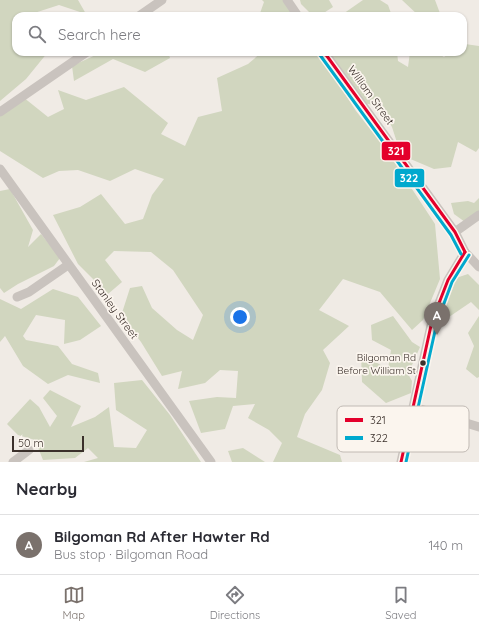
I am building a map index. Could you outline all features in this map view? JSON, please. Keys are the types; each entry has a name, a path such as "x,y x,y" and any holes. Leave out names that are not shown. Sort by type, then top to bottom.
{"street":[{"path":"145,12 162,0"},
{"path":"287,0 295,12"},
{"path":"0,112 81,56"},
{"name":"William Street","path":"327,56 455,232 465,252 479,267"},
{"name":"Stanley Street","path":"0,168 210,462"},
{"path":"455,232 479,215"},
{"path":"414,406 432,321 448,280 465,252"},
{"path":"17,297 29,292 68,265"},
{"path":"469,424 479,427"},
{"path":"13,462 29,450"},
{"path":"401,462 403,452"}],"green space":[{"path":"0,0 78,0 85,12 80,12 59,5 37,12 12,12 12,56 45,56 26,79 0,101"},
{"path":"262,0 283,0 292,12 260,12 264,2"},
{"path":"300,0 329,0 333,7 325,12 309,12 301,4"},
{"path":"363,0 380,0 388,5 391,12 346,12"},
{"path":"402,0 435,0 440,12 415,12"},
{"path":"467,44 479,46 479,148 476,152 458,142 451,167 434,169 401,155 392,127 379,106 363,103 332,56 397,56 398,61 408,67 409,56 467,56"},
{"path":"93,56 169,56 170,58 145,72 113,59 74,81 72,66"},
{"path":"257,56 321,56 356,111 385,148 435,224 440,279 423,320 412,330 380,292 343,279 319,310 349,326 323,350 330,363 322,390 305,414 297,437 340,455 342,462 273,462 282,443 269,430 248,418 255,404 233,406 225,429 201,433 189,401 217,397 236,398 238,371 220,370 205,383 178,389 182,371 162,376 141,342 121,316 130,288 142,286 152,308 177,330 193,340 203,315 173,270 151,252 114,251 105,260 122,282 108,294 78,264 53,215 80,207 101,194 125,224 143,219 152,195 164,179 135,169 110,181 78,170 59,171 43,178 0,151 0,112 23,97 48,117 64,109 58,90 86,100 124,87 168,123 161,134 185,146 198,117 222,111 217,78 248,64"},
{"path":"10,189 33,230 28,247 41,234 60,258 54,266 18,284 4,293 0,288 0,191"},
{"path":"479,198 479,218 465,222 454,214 451,203 468,201 474,203"},
{"path":"468,274 479,285 479,310 471,302 449,317 438,306 453,279"},
{"path":"53,289 78,297 101,326 80,340 64,344 65,320 36,315 23,336 26,340 58,346 72,364 98,373 100,383 68,375 48,384 23,366 5,336 0,342 0,299 21,309"},
{"path":"393,316 412,342 420,347 408,374 412,381 411,393 386,403 362,382 361,354 388,369 391,350 372,340 371,325"},
{"path":"479,316 479,377 477,378 466,369 474,346 468,333"},
{"path":"142,380 170,415 201,462 84,462 98,458 88,448 75,458 43,460 35,440 18,435 7,424 30,399 39,407 50,427 57,416 43,398 50,390 81,406 71,427 95,417 109,407 114,447 136,448 147,430 116,410 114,383"},
{"path":"243,448 265,462 232,462 228,451"}],"transit line":[{"name":"322","path":"321,56 451,235 461,254"},
{"name":"321","path":"327,56 455,232 465,252"},
{"name":"321","path":"413,406 432,321 448,280 465,252"},
{"name":"322","path":"418,406 437,322 452,282 469,255"},
{"name":"321","path":"401,462 403,452"},
{"name":"322","path":"406,462 408,452"}],"place":[{"name":"Bilgoman Rd After Hawter Rd","path":"437,335"},
{"name":"Bilgoman Rd Before William St","path":"423,363"}]}
